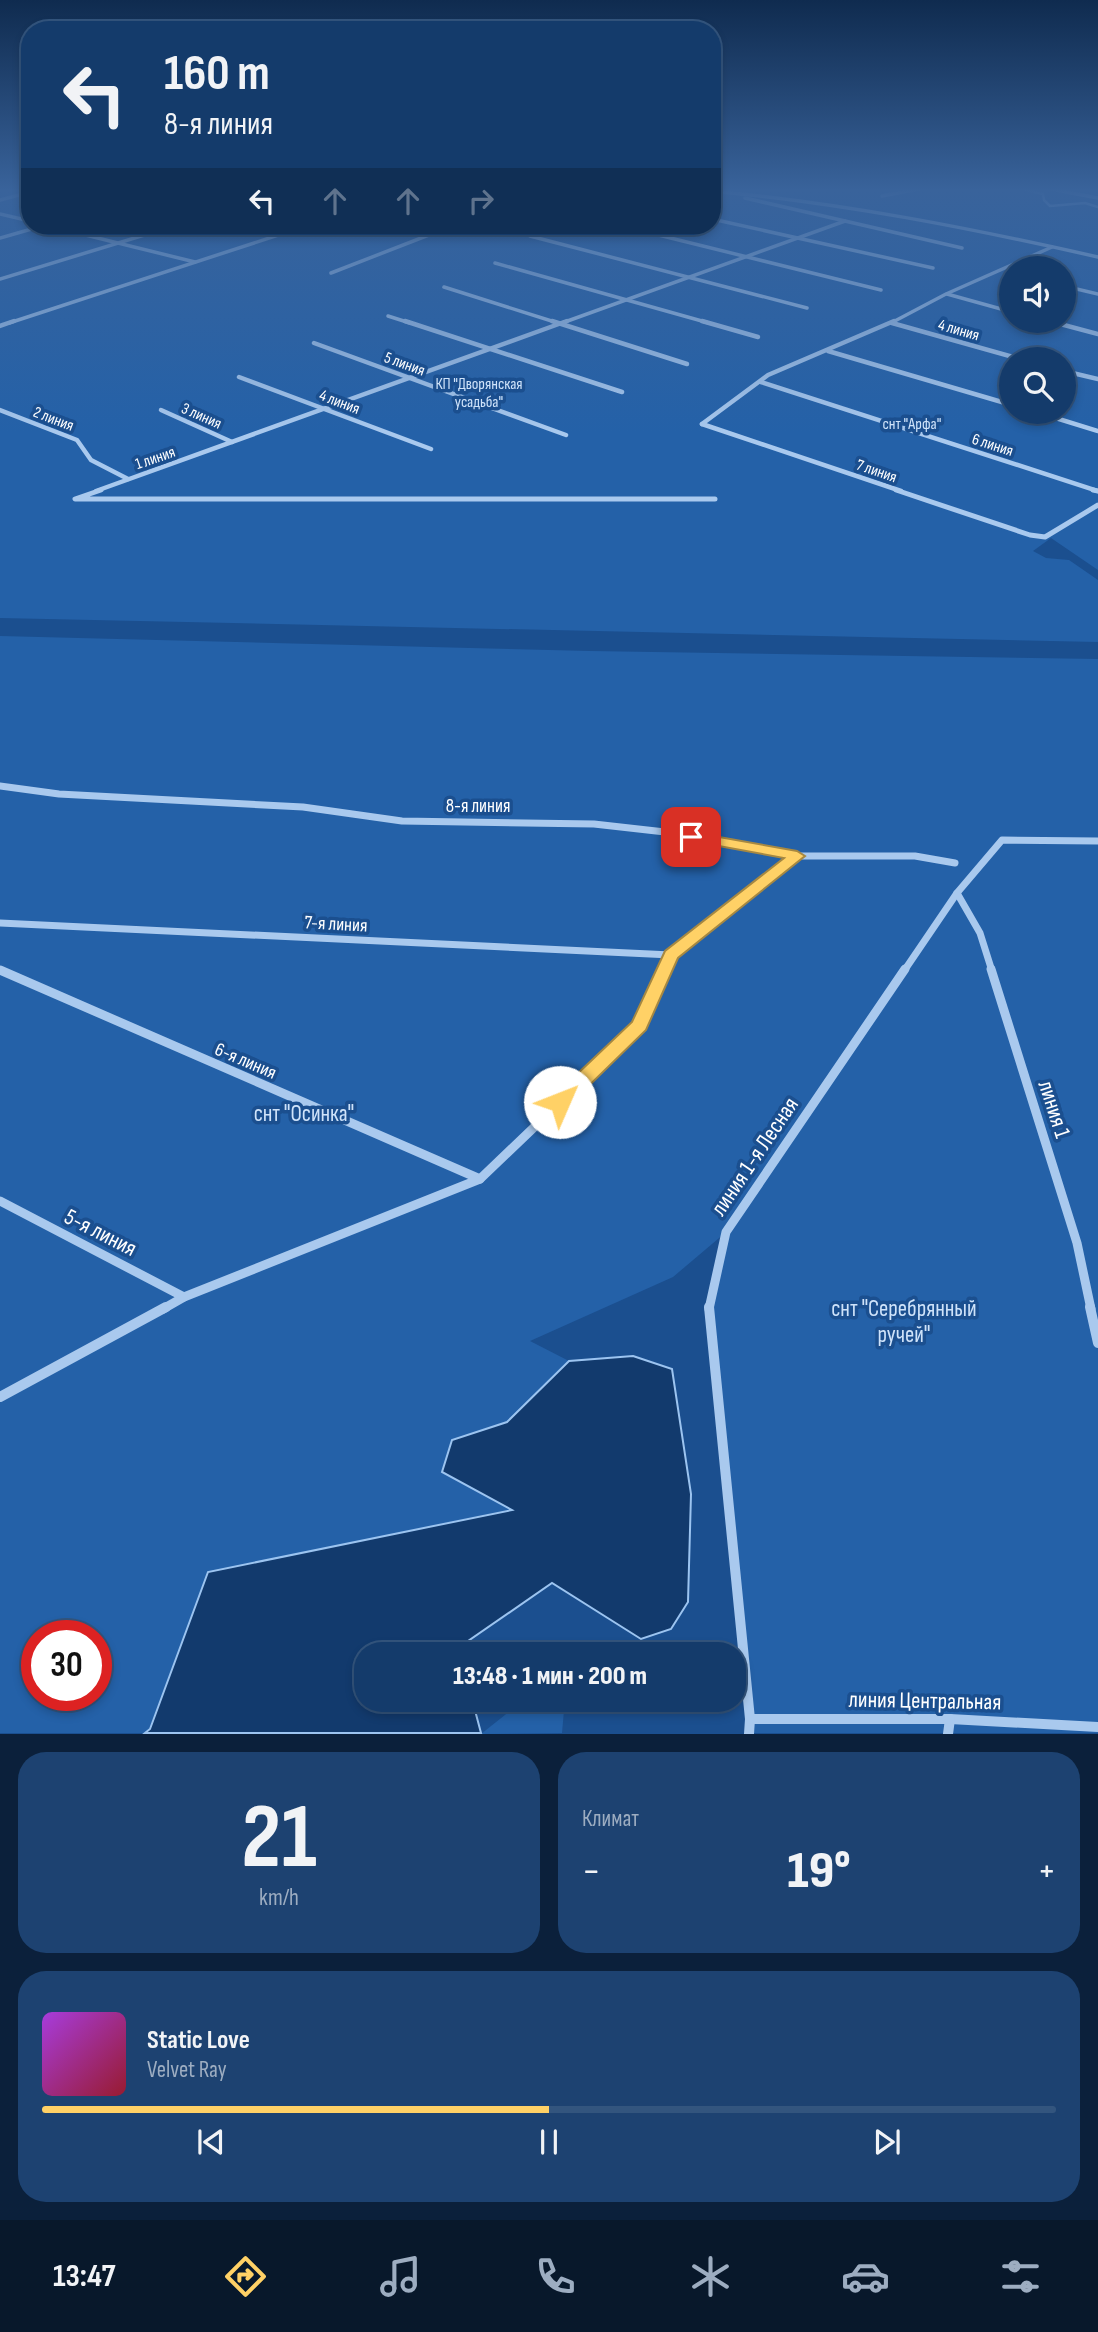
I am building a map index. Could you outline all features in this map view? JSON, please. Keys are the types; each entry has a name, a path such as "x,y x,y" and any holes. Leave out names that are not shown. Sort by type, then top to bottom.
{"street":[{"path":"0,279 29,270"},
{"path":"0,326 172,270"},
{"path":"331,273 339,270"},
{"path":"522,270 758,337"},
{"path":"655,270 807,308"},
{"name":"1 линия","path":"707,270 75,499 715,499"},
{"path":"800,270 881,290"},
{"path":"761,382 768,375 891,323 946,294 999,273"},
{"path":"444,287 687,364"},
{"path":"1076,289 1098,294"},
{"path":"946,294 999,308"},
{"path":"388,316 622,392"},
{"name":"4 линия","path":"891,323 999,353"},
{"path":"1076,328 1098,334"},
{"name":"5 линия","path":"314,343 566,435"},
{"path":"827,350 999,401"},
{"path":"1076,374 1098,379"},
{"name":"4 линия","path":"239,377 431,449"},
{"name":"7 линия","path":"761,382 702,424 1012,529 1045,537 1098,505"},
{"name":"6 линия","path":"761,382 1098,491"},
{"name":"2 линия","path":"0,410 77,440 91,460 128,479"},
{"name":"3 линия","path":"161,410 233,442"},
{"path":"1075,424 1098,431"},
{"name":"8-я линия","path":"0,786 59,794 303,807 402,821 485,820 594,824 665,832 797,856 915,856 955,863"},
{"name":"линия 1-я Лесная","path":"749,1734 750,1719 709,1309 726,1232 957,893 1002,840 1098,841"},
{"path":"0,1397 184,1297 480,1178 640,1026 671,955 797,856"},
{"name":"линия 1","path":"957,893 980,933 1073,1230 1098,1343"},
{"name":"7-я линия","path":"0,923 671,955"},
{"name":"6-я линия","path":"0,970 480,1178"},
{"name":"5-я линия","path":"0,1202 184,1297"},
{"name":"линия Центральная","path":"750,1719 950,1719 1098,1727"},
{"path":"948,1734 950,1719"}],"green space":[{"path":"0,270 999,270 999,333 1076,333 1076,270 1098,270 1098,570 1051,538 1033,551 1046,558 1069,560 1098,580 1098,642 0,618"},
{"path":"0,636 590,651 1098,659 1098,1733 749,1733 746,1642 740,1642 709,1309 725,1233 673,1277 530,1341 569,1361 507,1422 452,1440 513,1509 209,1572 149,1729 145,1733 0,1733"},
{"path":"509,1712 564,1712 562,1733 481,1734"}],"shaded area":[{"path":"633,1356 672,1369 691,1494 688,1602 671,1629 641,1639 552,1583 467,1642 354,1642 354,1712 475,1712 481,1733 145,1733 150,1729 208,1572 512,1510 442,1472 452,1440 507,1422 569,1361"}],"route":[{"path":"560,1102 640,1026 671,955 797,856 691,837"}],"park label":[{"name":"КП \"Дворянская усадьба\"","path":"479,392"},
{"name":"снт \"Арфа\"","path":"912,423"},
{"name":"снт \"Осинка\"","path":"304,1113"},
{"name":"снт \"Серебрянный ручей\"","path":"904,1321"}]}
